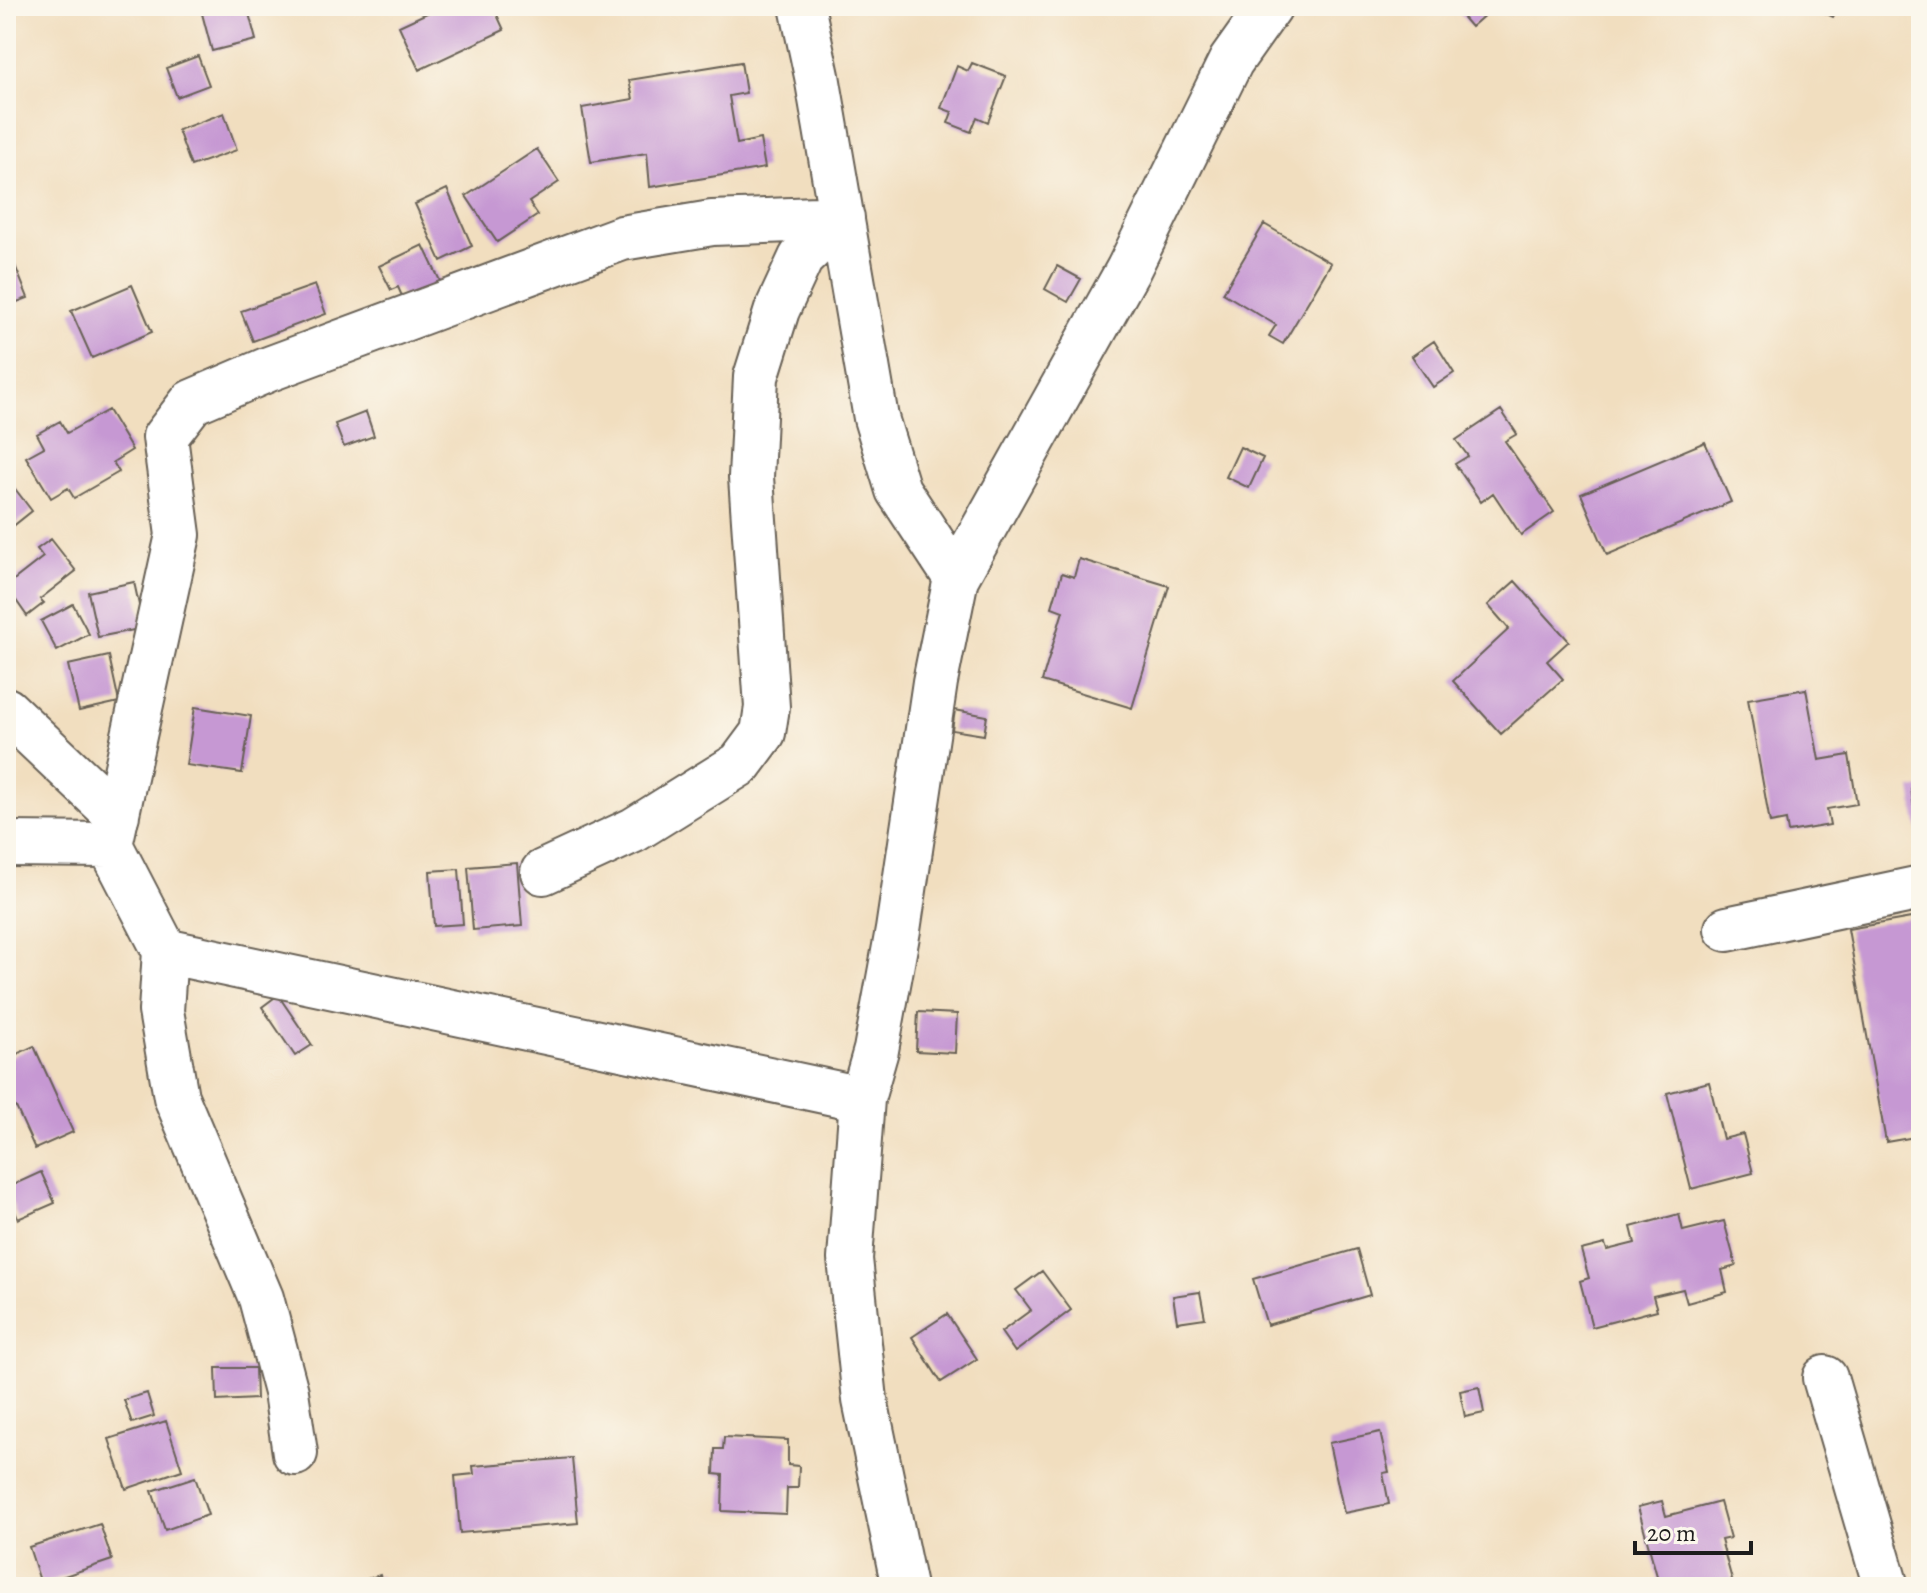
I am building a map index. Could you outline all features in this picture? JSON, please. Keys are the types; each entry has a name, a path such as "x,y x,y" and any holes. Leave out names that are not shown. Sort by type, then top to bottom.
{"street":[{"path":"802,6 876,418 898,490 956,578"},
{"path":"904,1587 865,1400 850,1259 862,1099 876,1050 898,930 935,682 956,578 1128,270 1231,61 1270,6"},
{"path":"114,830 178,535 165,437 192,402 269,369 622,238 712,223 842,218"},
{"path":"543,872 634,830 740,764 763,733 767,707 751,477 756,377 777,310 801,258 842,218"},
{"path":"6,710 114,830 165,951 161,1011 176,1097 261,1298 286,1392 295,1453"},
{"path":"6,844 114,830"},
{"path":"1727,929 1921,888"},
{"path":"165,951 862,1099"},
{"path":"1825,1378 1886,1587"}],"building":[{"path":"200,6 247,6 256,40 212,51"},
{"path":"442,6 493,6 504,30 419,70 399,26"},
{"path":"1453,6 1495,6 1471,27"},
{"path":"1811,6 1839,6 1833,17"},
{"path":"198,56 209,85 177,97 166,68"},
{"path":"741,62 746,93 729,96 737,144 760,139 765,168 650,187 647,153 591,162 582,108 633,99 629,80"},
{"path":"972,63 1006,76 988,122 977,117 971,132 948,123 952,112 941,108 957,66 968,71"},
{"path":"224,113 237,150 191,166 178,130"},
{"path":"537,149 559,182 529,202 538,215 497,242 466,196"},
{"path":"447,189 472,246 441,261 415,204"},
{"path":"1264,224 1331,263 1283,344 1269,336 1276,325 1223,293"},
{"path":"6,243 28,298 6,306"},
{"path":"423,245 442,285 405,303 398,287 391,290 379,266"},
{"path":"1057,266 1081,279 1068,302 1045,289"},
{"path":"132,285 152,332 92,358 71,311"},
{"path":"315,285 326,314 253,341 241,311"},
{"path":"1434,341 1454,373 1433,387 1412,356"},
{"path":"108,410 132,450 113,462 119,472 74,498 68,488 51,498 26,457 44,447 37,434 60,421 67,433"},
{"path":"1501,410 1517,434 1505,441 1554,512 1521,535 1493,493 1481,502 1455,464 1468,456 1456,440"},
{"path":"366,412 374,436 344,447 335,424"},
{"path":"1705,442 1731,502 1607,555 1581,494"},
{"path":"1240,447 1263,458 1249,488 1226,477"},
{"path":"6,477 32,511 12,527 6,520"},
{"path":"51,539 76,571 40,599 44,603 27,616 6,586 43,557 37,549"},
{"path":"1079,559 1169,586 1132,708 1042,681 1063,611 1052,607 1062,573 1074,577"},
{"path":"1515,581 1569,641 1547,661 1563,679 1501,734 1453,681 1509,629 1488,605"},
{"path":"134,582 144,628 98,637 88,592"},
{"path":"73,604 89,634 57,651 41,621"},
{"path":"109,656 119,702 79,711 68,665"},
{"path":"1806,689 1819,760 1849,755 1857,804 1827,809 1830,825 1788,832 1786,820 1770,823 1748,699"},
{"path":"195,707 251,716 242,773 186,765"},
{"path":"955,710 987,716 984,735 952,730"},
{"path":"1921,787 1921,837 1919,837 1911,789"},
{"path":"517,863 522,926 473,930 468,867"},
{"path":"459,869 463,924 434,926 430,871"},
{"path":"1917,917 1921,939 1921,1136 1886,1142 1848,929"},
{"path":"278,995 312,1045 295,1056 262,1007"},
{"path":"918,1012 957,1014 955,1053 916,1051"},
{"path":"34,1046 73,1132 35,1149 16,1107 6,1112 6,1059"},
{"path":"1709,1082 1723,1139 1743,1134 1753,1173 1691,1189 1667,1093"},
{"path":"41,1172 55,1203 18,1219 6,1188"},
{"path":"1679,1214 1683,1231 1724,1221 1736,1266 1722,1270 1727,1292 1687,1303 1683,1289 1653,1296 1657,1310 1592,1327 1580,1281 1589,1278 1581,1250 1605,1244 1607,1250 1635,1243 1631,1227"},
{"path":"1357,1249 1370,1295 1267,1325 1253,1279"},
{"path":"1042,1271 1071,1310 1015,1352 1001,1332 1031,1310 1016,1290"},
{"path":"1200,1292 1205,1318 1177,1322 1173,1296"},
{"path":"947,1314 977,1359 941,1382 912,1337"},
{"path":"216,1368 255,1368 256,1399 217,1401"},
{"path":"1479,1387 1484,1413 1465,1417 1460,1391"},
{"path":"147,1393 154,1416 132,1423 124,1400"},
{"path":"166,1421 182,1470 126,1489 109,1439"},
{"path":"1380,1432 1389,1472 1383,1473 1389,1504 1344,1513 1329,1443"},
{"path":"724,1437 788,1440 788,1465 799,1466 798,1488 787,1488 786,1514 722,1511 723,1475 714,1474 715,1449 723,1449"},
{"path":"572,1458 578,1523 460,1533 455,1476 474,1474 473,1466"},
{"path":"195,1477 208,1515 165,1530 152,1491"},
{"path":"1662,1501 1666,1516 1720,1502 1730,1538 1721,1540 1734,1587 1660,1587 1638,1507"},
{"path":"100,1524 112,1560 41,1584 29,1547"},
{"path":"380,1575 384,1587 352,1587 351,1584"}]}
